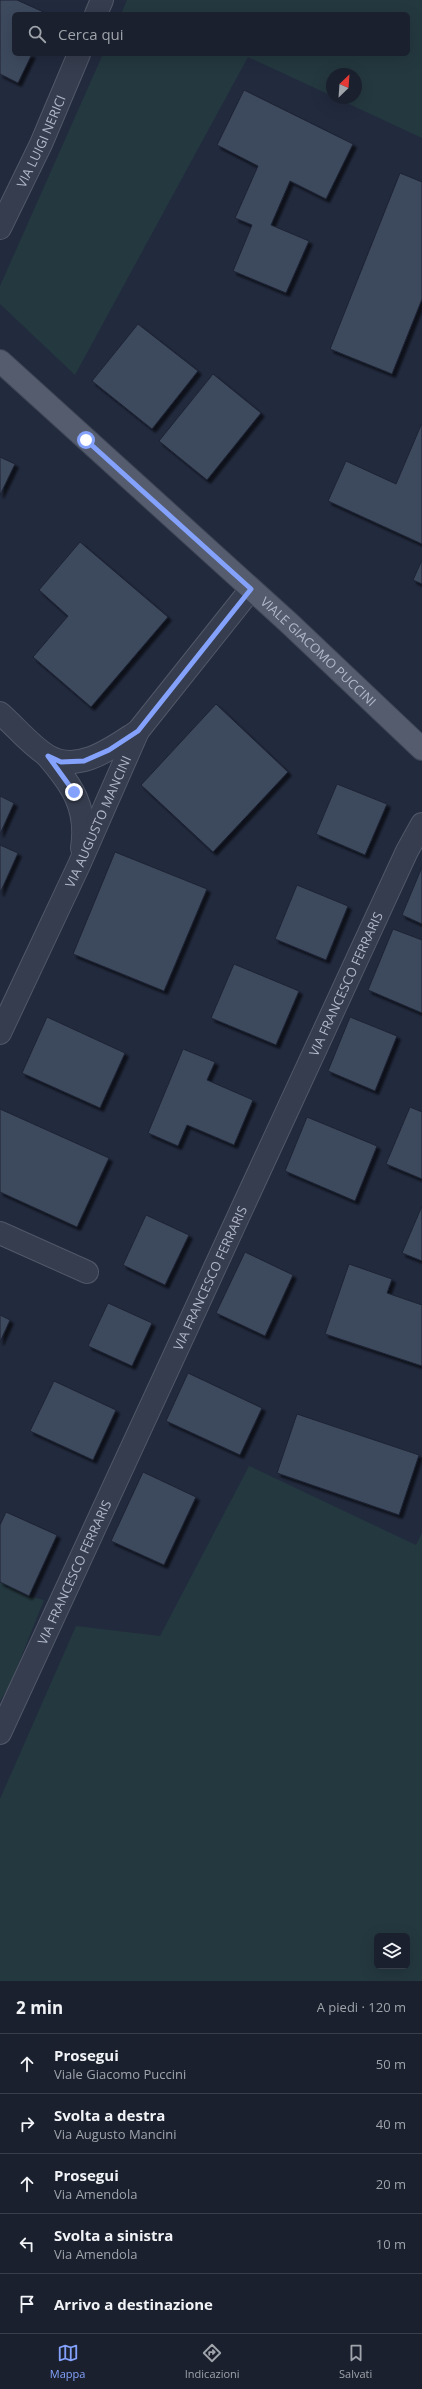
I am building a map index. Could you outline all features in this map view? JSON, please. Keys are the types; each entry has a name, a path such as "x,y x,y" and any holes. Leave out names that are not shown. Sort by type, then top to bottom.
{"main road":[{"name":"VIALE GIACOMO PUCCINI","path":"0,361 251,589 422,749"}],"street":[{"path":"97,12 102,0"},
{"name":"VIA LUIGI NERICI","path":"0,228 41,144 78,56"},
{"name":"VIA AUGUSTO MANCINI","path":"0,1033 79,865 138,731 251,589"},
{"path":"0,712 48,756 71,786 81,809 85,830 79,865"},
{"path":"48,756 61,762 84,761 109,750 138,731"},
{"name":"VIA FRANCESCO FERRARIS","path":"0,1733 321,1034 407,850 422,824"},
{"path":"0,1233 87,1272"}],"shaded area":[{"path":"127,0 422,0 422,138 349,104 362,104 362,68 326,68 326,93 248,57 75,375 0,304 0,286 102,56 410,56 410,12 122,12"},
{"path":"249,1466 416,1545 422,1533 422,1981 0,1981 0,1799 76,1626 160,1636"},
{"path":"0,1582 29,1596 44,1600 10,1685 0,1701"}],"building":[{"path":"0,0 17,0 44,12 12,12 12,56 31,56 18,83 0,74"},
{"path":"244,90 353,144 326,199 290,181 271,225 309,241 286,293 233,271 252,225 235,218 258,166 217,145"},
{"path":"400,173 422,182 422,299 392,374 330,349"},
{"path":"138,324 198,371 152,429 92,381"},
{"path":"213,374 261,413 207,480 159,441"},
{"path":"422,423 422,544 328,501 346,461 396,484"},
{"path":"0,457 15,464 0,495"},
{"path":"80,542 168,617 91,707 33,657 68,616 39,590"},
{"path":"422,560 422,584 413,580"},
{"path":"216,704 288,772 213,852 141,785"},
{"path":"337,784 387,804 365,855 316,834"},
{"path":"0,796 14,803 0,834"},
{"path":"0,845 18,853 0,893"},
{"path":"115,852 207,889 164,991 73,954"},
{"path":"422,867 422,924 402,915"},
{"path":"297,885 348,906 326,960 275,939"},
{"path":"393,929 422,940 422,1013 368,990"},
{"path":"234,964 299,991 276,1045 211,1018"},
{"path":"47,1017 125,1053 100,1108 22,1073"},
{"path":"350,1017 397,1036 375,1091 328,1071"},
{"path":"183,1049 215,1062 207,1080 253,1100 234,1145 187,1125 178,1146 148,1133"},
{"path":"410,1107 422,1112 422,1179 386,1164"},
{"path":"0,1109 109,1158 77,1227 0,1192"},
{"path":"307,1117 377,1146 355,1201 285,1171"},
{"path":"422,1206 422,1261 402,1253"},
{"path":"146,1215 189,1235 165,1285 123,1265"},
{"path":"245,1252 293,1275 265,1336 216,1313"},
{"path":"349,1264 392,1279 387,1293 422,1305 422,1366 325,1334"},
{"path":"108,1303 152,1323 132,1366 88,1346"},
{"path":"0,1315 10,1320 0,1342"},
{"path":"188,1373 262,1408 240,1455 166,1421"},
{"path":"54,1381 116,1410 93,1460 30,1431"},
{"path":"297,1414 419,1455 399,1515 277,1473"},
{"path":"143,1472 196,1497 164,1565 111,1541"},
{"path":"6,1512 57,1535 29,1596 0,1582 0,1525"}],"route":[{"path":"74,792 64,776 48,756 61,762 84,761 109,750 138,731 251,589 86,440"}]}
